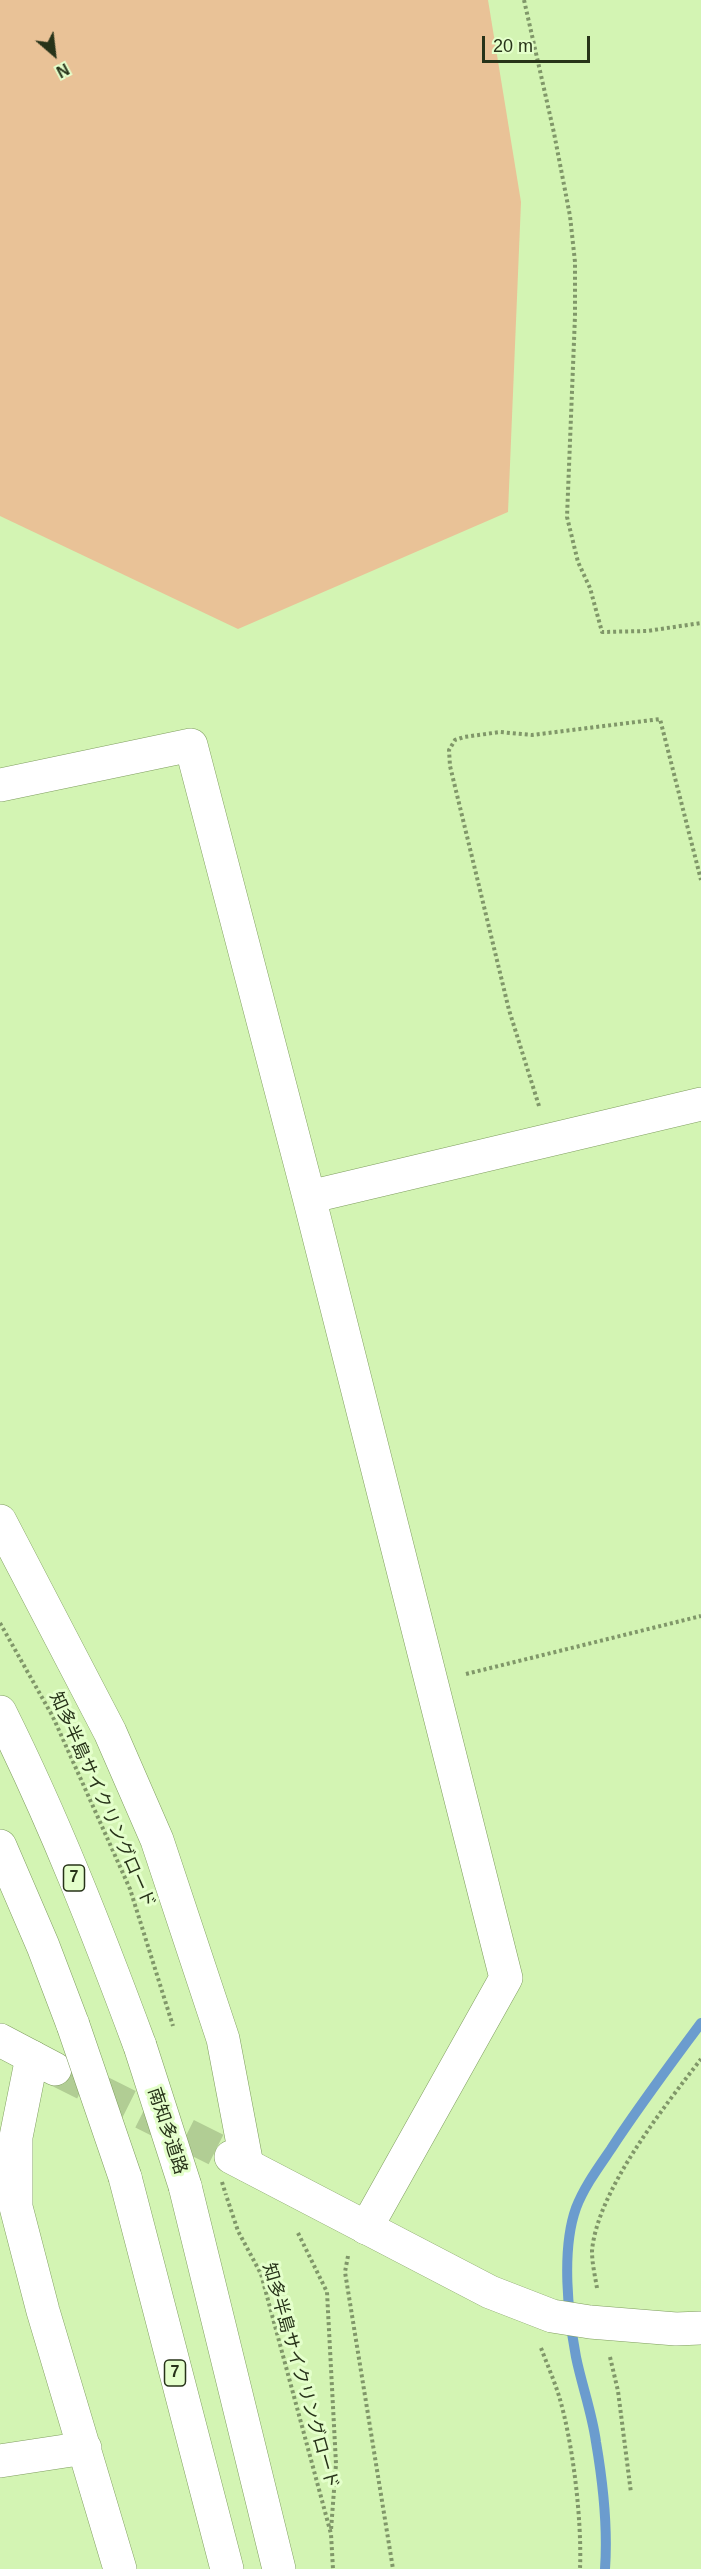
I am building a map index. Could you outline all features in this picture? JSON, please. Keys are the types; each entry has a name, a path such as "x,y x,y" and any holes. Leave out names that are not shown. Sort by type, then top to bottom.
{"main road":[{"path":"0,785 191,745 309,1197 506,1978 435,2103 416,2143 366,2228"},
{"path":"309,1197 701,1104"},
{"path":"0,1521 110,1732 157,1840 223,2039 239,2161 490,2292 547,2314 596,2323 676,2329 701,2328"},
{"name":"南知多道路","path":"0,1712 44,1805 102,1943 140,2046 185,2186 279,2569"},
{"name":"7","path":"0,1846 43,1946 73,2025 125,2177 227,2569"},
{"path":"0,2040 43,2063 16,2137 8,2208 43,2311 120,2569"},
{"path":"0,2461 85,2448"}],"path":[{"path":"524,0 556,144 570,216 575,262 567,518 578,562 590,588 602,632 647,631 701,623"},
{"path":"550,1139 509,1010 448,750 455,740 464,736 500,732 532,735 660,719 701,880"},
{"path":"431,1683 701,1616"},
{"name":"知多半島サイクリングロード","path":"0,1623 54,1717 130,1888 175,2031"},
{"path":"631,2493 618,2391 596,2323 592,2252 609,2192 667,2103 701,2059"},
{"name":"知多半島サイクリングロード","path":"226,2195 238,2232 261,2274 331,2534 333,2569"},
{"path":"295,2228 327,2292 336,2464 331,2534"},
{"path":"366,2228 350,2249 345,2272 393,2569"},
{"path":"547,2314 540,2345 559,2396 570,2444 581,2548 579,2569"}],"shaded area":[{"path":"0,0 488,0 521,202 508,512 238,629 0,516"}],"waterway":[{"path":"605,2569 605,2521 601,2473 592,2421 576,2357 567,2282 571,2225 579,2200 592,2178 701,2023"}],"tunnel":[{"path":"55,2069 231,2157"}]}
